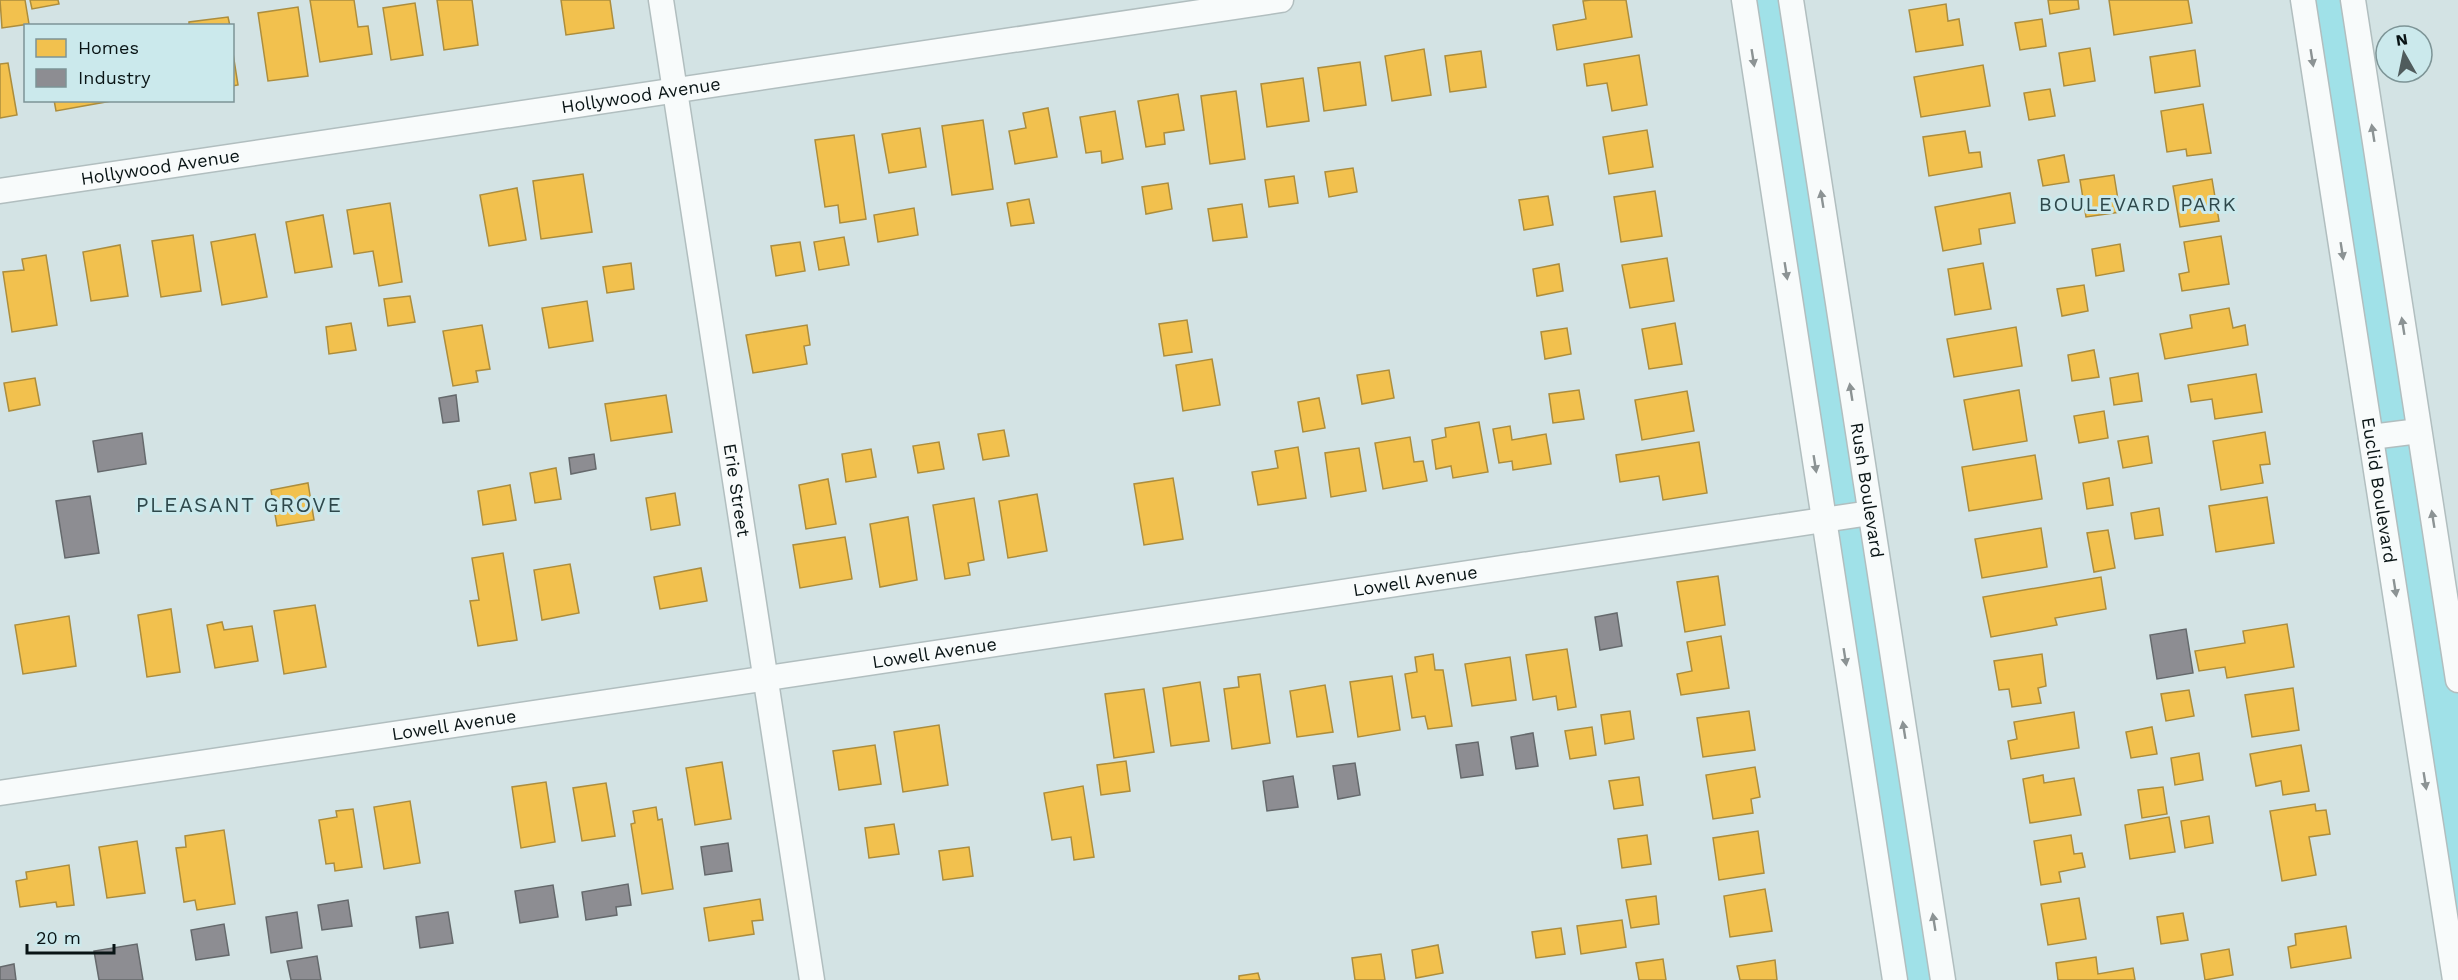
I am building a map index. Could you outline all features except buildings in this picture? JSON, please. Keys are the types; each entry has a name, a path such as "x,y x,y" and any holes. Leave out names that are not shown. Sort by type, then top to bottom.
{"street":[{"name":"Erie Street","path":"661,0 812,980"},
{"name":"Hollywood Avenue","path":"0,191 1281,0"},
{"path":"1744,0 1895,980"},
{"name":"Rush Boulevard","path":"1791,0 1943,980"},
{"name":"Euclid Boulevard","path":"2304,0 2455,980"},
{"path":"2353,0 2458,680"},
{"path":"2371,437 2419,431"},
{"name":"Lowell Avenue","path":"0,794 1870,513"}],"shaded area":[{"path":"1744,0 1791,0 1943,980 1895,980"},
{"path":"2303,0 2353,0 2458,680 2458,980"}],"district":[{"name":"BOULEVARD PARK","path":"2138,204"},
{"name":"PLEASANT GROVE","path":"239,505"}]}
